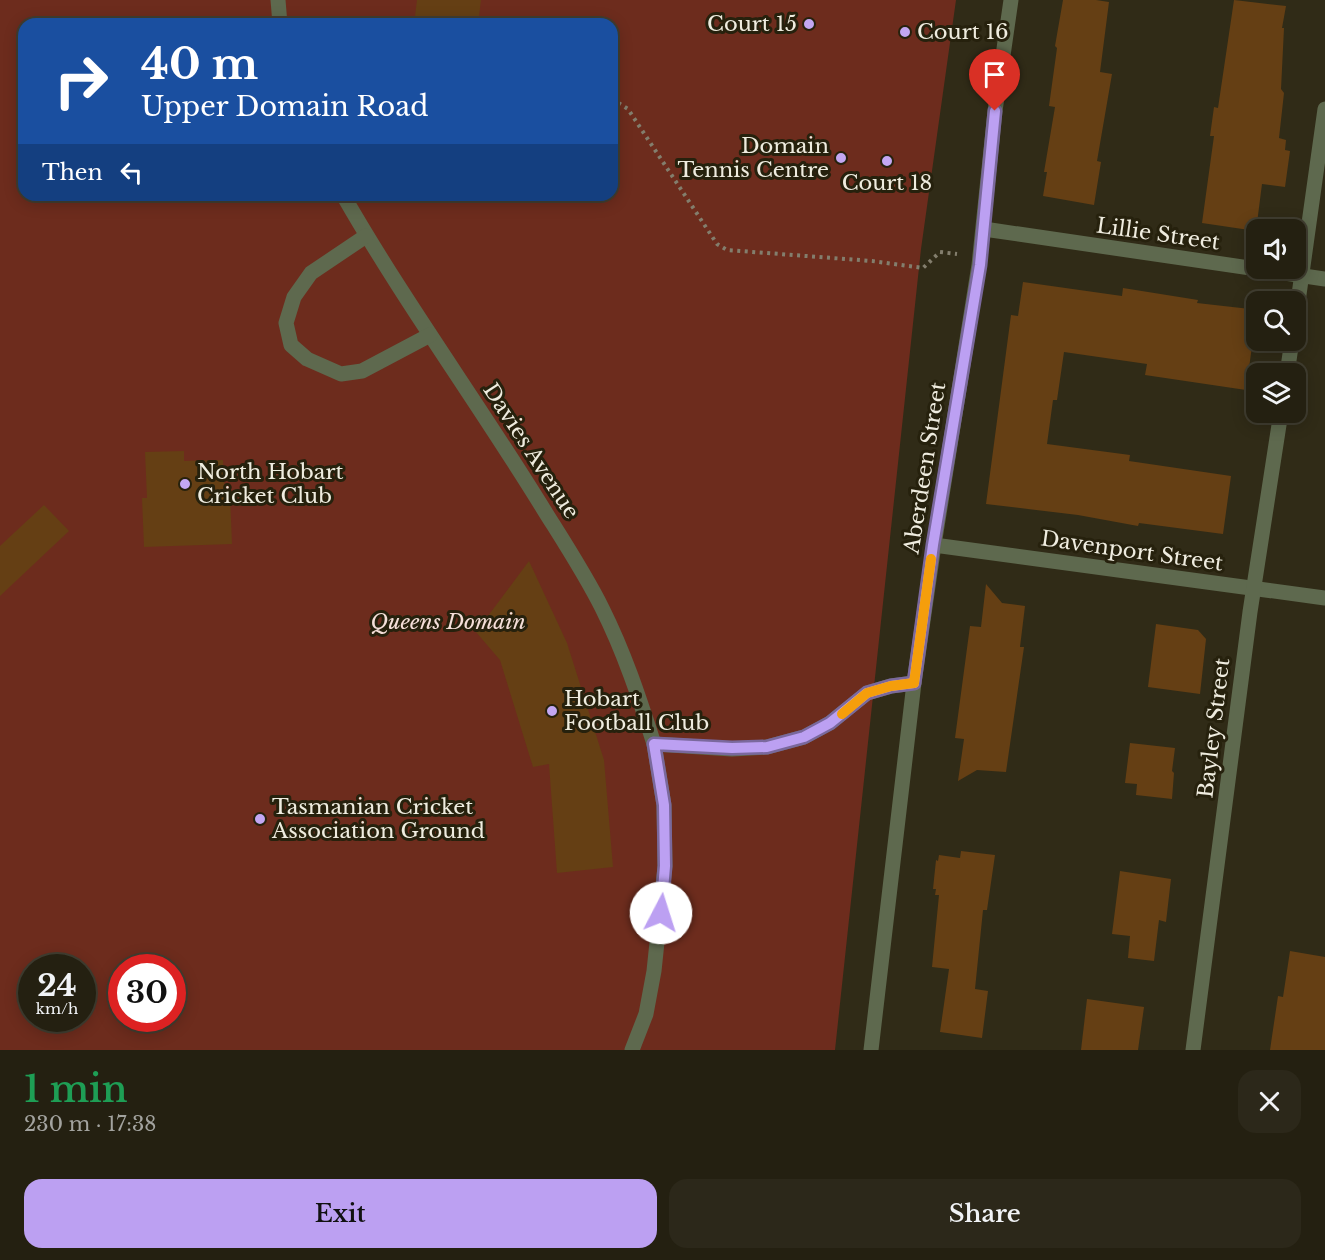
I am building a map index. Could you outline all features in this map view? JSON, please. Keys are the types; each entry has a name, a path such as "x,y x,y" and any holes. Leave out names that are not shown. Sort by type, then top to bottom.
{"street":[{"path":"278,0 280,18"},
{"name":"Aberdeen Street","path":"871,1050 914,683 933,545 984,230 995,111 1011,0"},
{"path":"1306,247 1325,109"},
{"name":"Davies Avenue","path":"346,201 366,236 511,456 602,607 631,673 654,744 664,805 665,866 654,971 646,1014 632,1050"},
{"name":"Lillie Street","path":"984,230 1246,268"},
{"path":"366,236 310,273 294,297 286,323 291,345 307,359 341,374 362,371 430,335"},
{"name":"Lillie Street","path":"1306,277 1325,279"},
{"name":"Bayley Street","path":"1193,1050 1254,588 1279,423"},
{"name":"Davenport Street","path":"933,545 1325,598"},
{"path":"654,744 732,748 767,747 804,737 830,723 867,693 891,686 914,683"}],"path":[{"path":"618,103 628,109 717,244 726,250 872,261 923,268 940,252 957,254"}],"green space":[{"name":"Queens Domain","path":"0,0 956,0 921,249 835,1050 0,1050"}],"building":[{"path":"417,0 481,0 479,18 415,18"},
{"path":"1063,0 1109,2 1100,72 1112,74 1097,161 1101,162 1094,205 1043,196 1047,172 1044,172 1055,107 1049,106 1057,48 1055,46"},
{"path":"1234,0 1286,6 1282,28 1284,28 1281,89 1284,93 1279,138 1286,140 1285,150 1290,151 1285,187 1262,184 1258,219 1246,219 1246,230 1202,223 1214,136 1210,136 1214,107 1218,108"},
{"path":"1023,282 1122,296 1123,288 1198,300 1197,303 1246,309 1246,351 1251,351 1250,363 1246,363 1246,390 1145,375 1147,364 1064,352 1057,400 1053,400 1047,444 1130,455 1129,461 1231,476 1223,534 1139,523 1138,526 1078,515 986,504 1011,315 1018,316"},
{"name":"North Hobart Cricket Club","path":"184,451 184,461 223,460 225,495 230,495 232,544 144,547 142,498 147,498 145,452"},
{"path":"44,505 69,531 0,596 0,546"},
{"path":"529,561 567,643 604,760 613,867 557,873 549,764 533,767 500,660 476,632"},
{"path":"986,584 1002,603 1025,606 1020,647 1024,647 1006,772 977,770 958,781 964,739 955,738 970,626 981,627"},
{"path":"1156,624 1198,630 1206,639 1200,694 1148,687"},
{"path":"1130,743 1175,748 1172,799 1136,795 1137,784 1125,783"},
{"path":"961,851 995,855 987,910 983,910 975,989 988,991 982,1038 940,1032 949,969 932,967 939,895 935,895 936,889 933,889 936,860 938,861 939,855 960,858"},
{"path":"1120,871 1171,879 1166,922 1159,920 1154,961 1128,958 1130,936 1112,934"},
{"path":"1290,951 1325,957 1325,1050 1270,1050 1278,996 1283,997"},
{"path":"1087,999 1144,1007 1138,1050 1081,1050"}],"slow traffic":[{"path":"842,714 867,693 891,686 914,683 931,559"}],"place":[{"name":"Court 15","path":"809,24"},
{"name":"Court 16","path":"905,32"},
{"name":"Domain Tennis Centre","path":"841,158"},
{"name":"Court 18","path":"887,161"},
{"name":"North Hobart Cricket Club","path":"185,484"},
{"name":"Hobart Football Club","path":"552,711"},
{"name":"Tasmanian Cricket Association Ground","path":"260,819"}],"route":[{"path":"661,913 665,866 664,805 654,744 732,748 767,747 804,737 830,723 867,693 891,686 914,683 933,545 980,265 995,111"}]}
